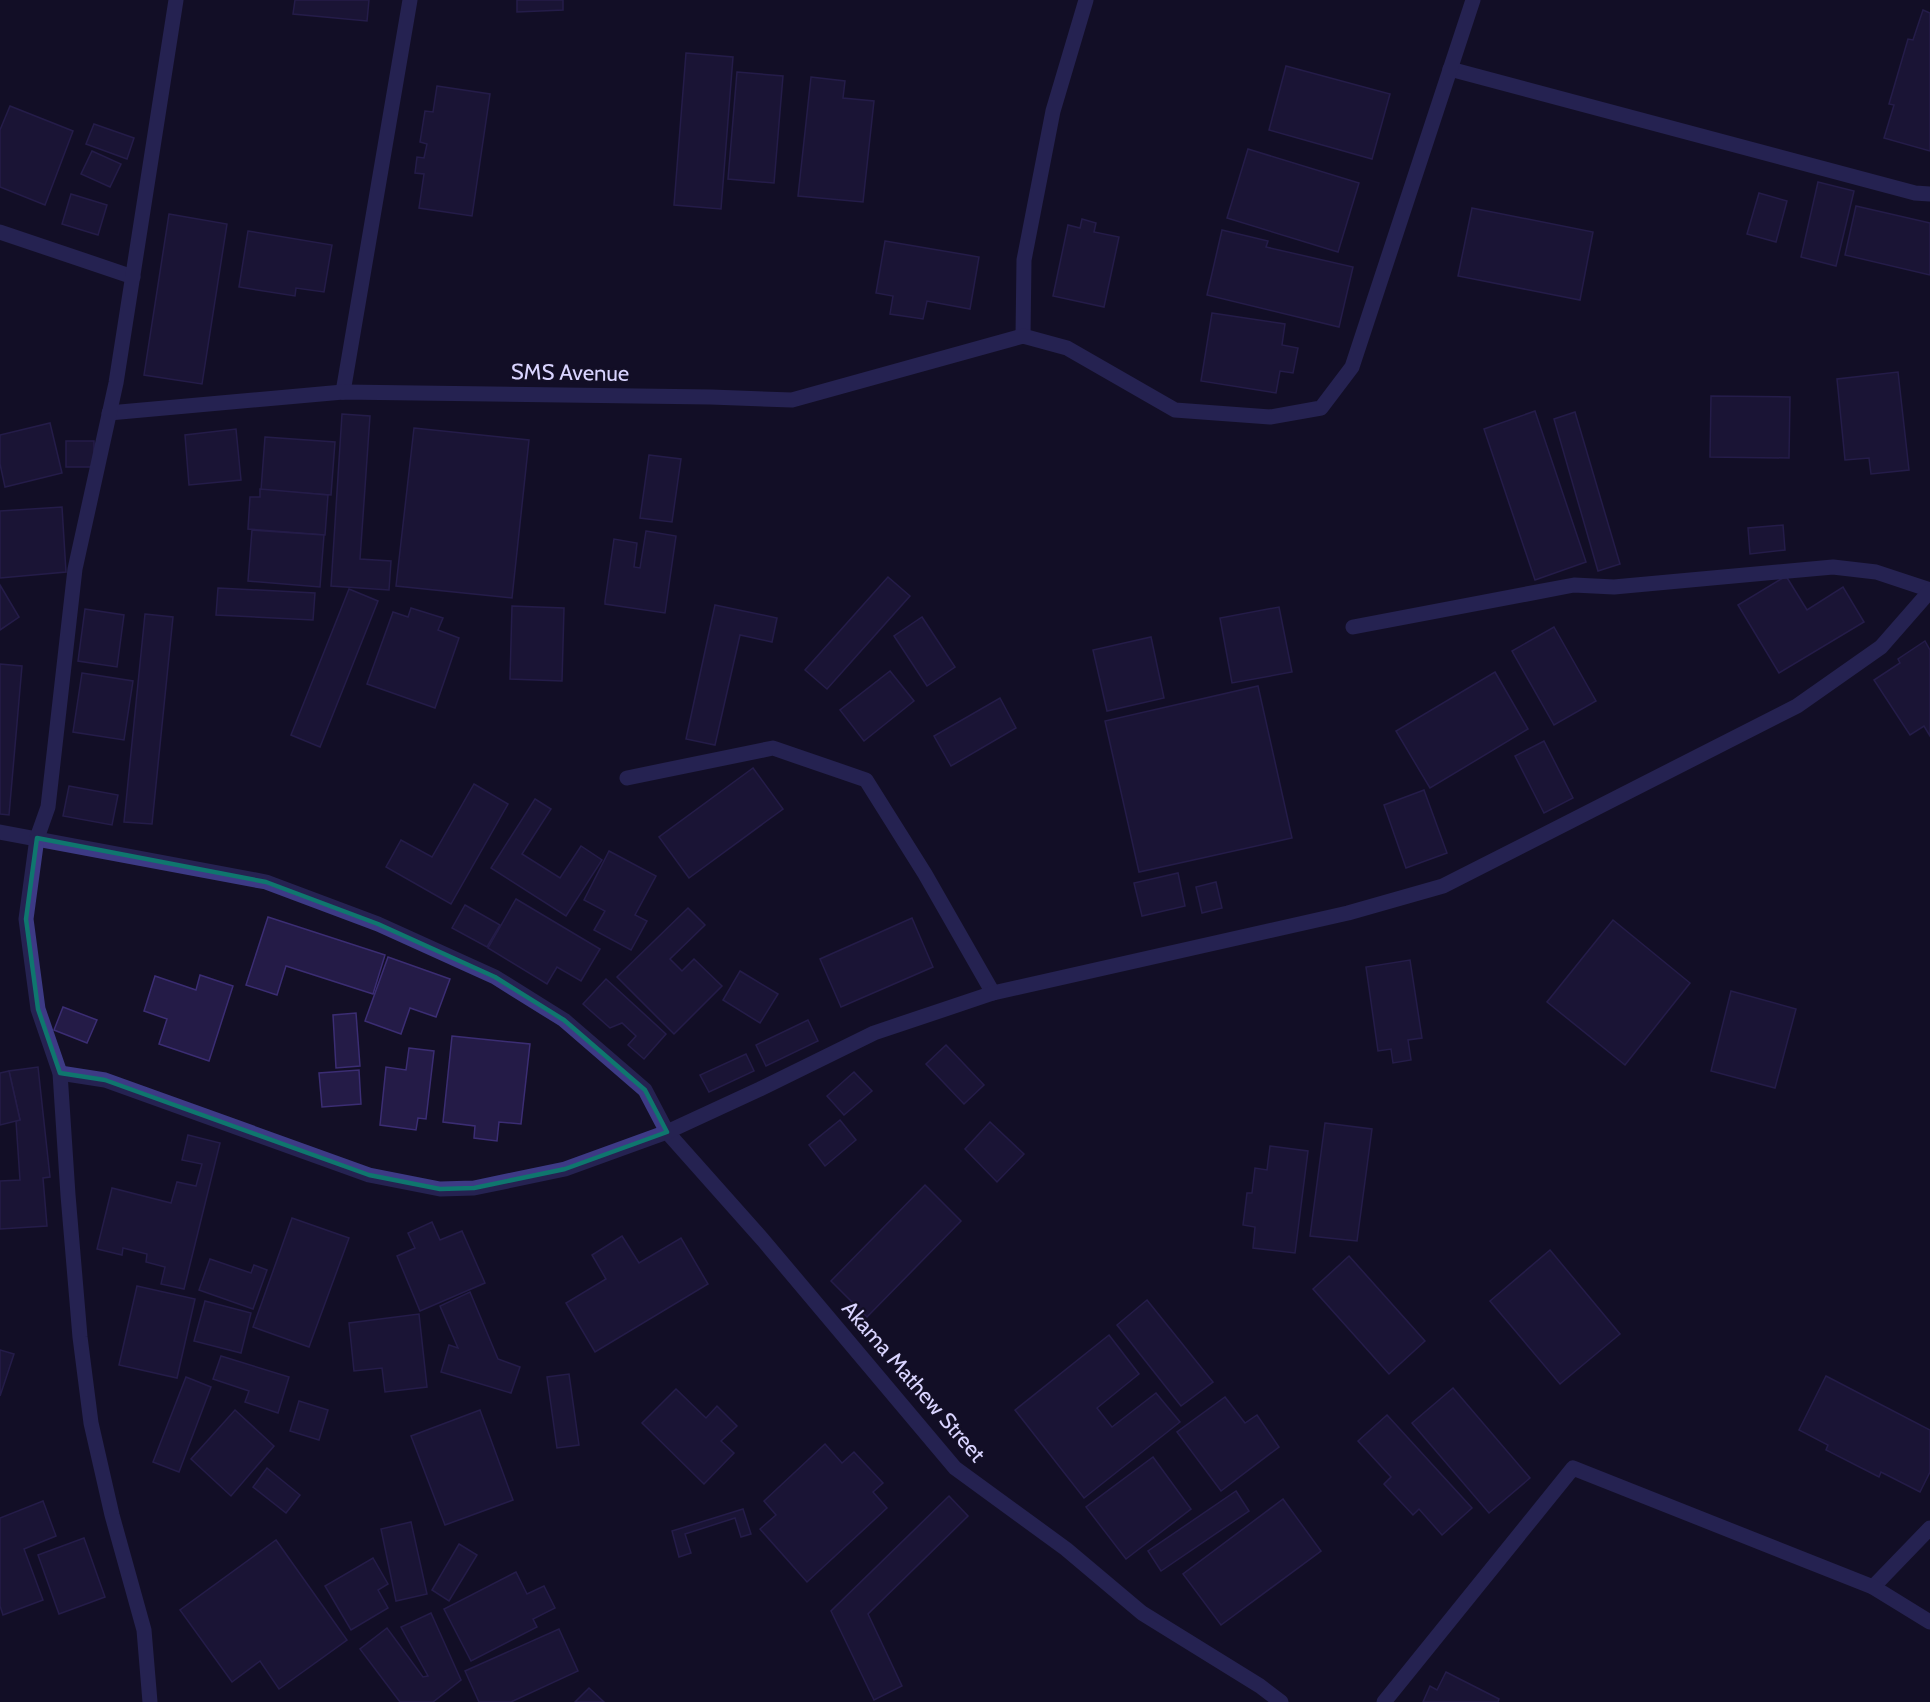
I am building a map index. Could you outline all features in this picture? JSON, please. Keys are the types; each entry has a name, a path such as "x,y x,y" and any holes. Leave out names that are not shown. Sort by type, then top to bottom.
{"street":[{"path":"150,1702 144,1630 112,1515 91,1424 80,1337 60,1073 38,1009 26,919 37,838 48,807 75,569 116,383 176,0"},
{"path":"343,392 410,0"},
{"path":"1086,0 1053,111 1024,260 1023,336 1067,348 1175,410 1270,417 1322,408 1352,367 1473,0"},
{"path":"1450,69 1915,193 1930,194"},
{"path":"0,232 133,277"},
{"name":"SMS Avenue","path":"109,413 343,392 792,400 1023,336"},
{"path":"60,1073 105,1080 369,1175 440,1189 474,1188 565,1169 667,1132 874,1033 993,993 1348,913 1443,886 1797,706 1881,647 1930,591 1876,572 1833,567 1614,587 1574,585 1353,627"},
{"path":"627,778 772,748 866,780 925,874 993,993"},
{"name":"Akama Mathew Street","path":"0,832 266,882 378,924 495,977 564,1020 645,1090 667,1132 763,1240 955,1468 1066,1549 1142,1614 1260,1686 1281,1702"},
{"path":"1384,1702 1573,1468 1873,1587 1930,1622"},
{"path":"1873,1587 1930,1528"}],"highlighted area":[{"path":"37,838 266,882 378,924 495,977 564,1020 645,1090 667,1132 565,1169 474,1188 440,1189 369,1175 105,1080 60,1073 38,1009 26,919"}],"building":[{"path":"295,0 369,0 367,21 293,14"},
{"path":"517,0 563,0 563,10 517,12"},
{"path":"1923,10 1930,13 1930,151 1884,138 1894,105 1889,104 1908,39 1913,40"},
{"path":"686,53 733,57 721,209 674,205"},
{"path":"1286,66 1390,94 1372,159 1269,130"},
{"path":"737,72 783,76 774,183 728,179"},
{"path":"811,77 845,81 843,98 874,101 863,202 798,196"},
{"path":"437,86 490,94 472,216 419,208 424,174 415,173 417,157 424,158 427,144 420,142 425,111 433,112"},
{"path":"10,106 73,131 45,205 0,187 0,130"},
{"path":"94,124 134,138 127,159 86,144"},
{"path":"1248,149 1359,183 1338,252 1227,218"},
{"path":"92,151 121,164 110,187 81,174"},
{"path":"1818,182 1854,191 1836,266 1801,257"},
{"path":"1759,193 1787,201 1776,242 1747,234"},
{"path":"71,194 107,205 98,235 62,224"},
{"path":"1856,206 1930,223 1930,275 1845,255"},
{"path":"1472,208 1593,232 1580,300 1458,276"},
{"path":"169,214 227,224 202,384 144,375"},
{"path":"1082,219 1096,223 1094,232 1119,237 1104,307 1053,296 1068,225 1080,228"},
{"path":"1222,230 1268,241 1266,247 1353,267 1339,327 1207,295"},
{"path":"248,231 332,245 324,292 296,288 295,296 239,287"},
{"path":"885,241 979,257 970,309 927,301 923,319 890,314 893,296 876,293"},
{"path":"1212,313 1285,324 1282,345 1298,348 1293,373 1280,371 1276,393 1201,381"},
{"path":"1898,372 1909,470 1871,474 1869,458 1845,460 1837,379"},
{"path":"1711,396 1790,397 1789,458 1710,457"},
{"path":"1535,411 1586,562 1535,580 1484,429"},
{"path":"1575,412 1620,564 1598,571 1554,419"},
{"path":"342,414 370,416 360,559 391,561 389,590 331,586"},
{"path":"50,423 62,473 5,487 0,464 0,435"},
{"path":"414,428 529,440 512,598 396,586"},
{"path":"236,429 241,480 189,485 185,435"},
{"path":"265,437 335,442 331,495 261,490"},
{"path":"66,441 94,441 94,467 66,467"},
{"path":"649,455 681,459 672,522 640,518"},
{"path":"260,489 328,495 325,535 248,529 250,497 260,497"},
{"path":"62,507 66,572 0,578 0,511"},
{"path":"1783,525 1785,550 1750,554 1748,528"},
{"path":"252,530 324,535 320,587 248,581"},
{"path":"646,531 676,536 665,613 605,604 614,539 637,543 634,567 640,568"},
{"path":"1786,576 1807,610 1843,587 1864,622 1779,673 1738,605"},
{"path":"888,577 910,596 827,689 805,670"},
{"path":"0,585 19,617 0,630"},
{"path":"218,588 315,593 313,620 216,615"},
{"path":"349,589 378,601 320,747 291,735"},
{"path":"715,605 777,618 772,642 740,635 715,745 686,739"},
{"path":"512,606 564,608 562,681 510,679"},
{"path":"1279,607 1292,672 1232,683 1220,618"},
{"path":"411,608 443,618 438,630 459,638 435,708 367,684 393,612 408,617"},
{"path":"85,609 124,615 117,667 78,661"},
{"path":"145,614 173,617 152,824 124,822"},
{"path":"922,617 955,667 927,686 894,636"},
{"path":"1554,627 1596,701 1554,725 1512,651"},
{"path":"1151,637 1164,698 1107,711 1093,650"},
{"path":"1925,641 1930,650 1930,736 1924,726 1910,735 1874,680 1900,663 1898,659"},
{"path":"0,664 22,666 9,815 0,814"},
{"path":"890,671 914,701 864,741 840,710"},
{"path":"1495,672 1528,729 1430,788 1396,731"},
{"path":"82,673 133,681 124,740 73,732"},
{"path":"1258,686 1292,838 1139,872 1105,721"},
{"path":"1000,698 1016,728 951,766 934,736"},
{"path":"1544,741 1573,798 1544,813 1515,756"},
{"path":"753,768 783,809 689,878 659,837"},
{"path":"474,784 508,804 451,904 386,867 401,840 432,857"},
{"path":"69,786 118,795 112,825 63,816"},
{"path":"1424,790 1447,853 1406,868 1384,805"},
{"path":"535,799 551,809 522,854 560,878 581,846 602,860 566,916 491,868"},
{"path":"609,851 656,876 635,915 647,921 631,950 594,930 605,911 584,900"},
{"path":"1178,873 1185,906 1142,916 1134,883"},
{"path":"1216,882 1222,908 1202,913 1196,887"},
{"path":"516,899 600,949 581,981 557,967 547,984 488,948"},
{"path":"465,905 500,925 487,947 452,928"},
{"path":"688,908 705,925 670,959 682,971 694,959 722,986 674,1034 617,977"},
{"path":"268,917 385,955 373,994 286,966 277,995 246,985"},
{"path":"912,918 933,967 841,1007 820,959"},
{"path":"1613,920 1690,983 1625,1065 1547,1002"},
{"path":"388,957 450,979 436,1017 410,1008 401,1034 365,1021"},
{"path":"1410,960 1422,1038 1408,1040 1411,1060 1393,1063 1391,1049 1378,1051 1366,967"},
{"path":"740,971 778,994 760,1023 723,1000"},
{"path":"200,975 233,986 209,1061 159,1044 167,1019 144,1011 155,976 196,990"},
{"path":"606,979 666,1034 644,1059 628,1045 636,1036 622,1023 610,1028 583,1004"},
{"path":"1731,991 1796,1009 1775,1088 1711,1071"},
{"path":"63,1007 97,1020 87,1043 54,1030"},
{"path":"356,1013 360,1066 336,1068 333,1015"},
{"path":"808,1020 818,1041 766,1066 756,1045"},
{"path":"452,1036 530,1044 521,1124 499,1122 497,1141 474,1138 475,1126 443,1122"},
{"path":"946,1045 984,1085 964,1104 926,1064"},
{"path":"409,1048 434,1051 426,1119 418,1118 416,1130 380,1125 386,1067 406,1070"},
{"path":"746,1054 754,1071 709,1092 700,1075"},
{"path":"38,1067 50,1177 43,1178 47,1226 0,1229 0,1181 20,1180 16,1121 20,1120 9,1071"},
{"path":"359,1070 361,1104 322,1107 319,1073"},
{"path":"9,1071 20,1120 0,1125 0,1073"},
{"path":"854,1072 872,1091 844,1115 827,1096"},
{"path":"840,1120 856,1140 825,1166 809,1145"},
{"path":"990,1122 1024,1154 997,1182 965,1149"},
{"path":"1325,1123 1372,1129 1357,1241 1310,1236"},
{"path":"188,1135 220,1143 184,1289 161,1284 165,1267 146,1262 147,1254 123,1248 122,1255 97,1249 112,1188 171,1203 177,1182 196,1186 202,1164 182,1160"},
{"path":"1270,1146 1308,1151 1295,1253 1253,1248 1255,1227 1243,1225 1247,1193 1252,1193 1255,1168 1267,1170"},
{"path":"925,1185 961,1221 867,1317 831,1281"},
{"path":"292,1218 349,1238 309,1347 253,1327"},
{"path":"432,1222 440,1240 462,1231 485,1283 420,1311 397,1256 415,1248 408,1233"},
{"path":"622,1236 639,1263 681,1238 708,1284 595,1352 566,1303 606,1279 592,1255"},
{"path":"1550,1250 1620,1334 1560,1384 1490,1301"},
{"path":"1349,1256 1425,1341 1389,1374 1313,1289"},
{"path":"210,1259 251,1273 254,1265 267,1270 253,1309 199,1290"},
{"path":"137,1286 195,1299 177,1378 119,1365"},
{"path":"470,1292 498,1359 520,1367 511,1393 441,1372 449,1345 458,1348 440,1306"},
{"path":"1147,1300 1213,1382 1181,1406 1117,1325"},
{"path":"205,1301 251,1313 241,1353 194,1341"},
{"path":"419,1314 427,1387 385,1392 382,1368 354,1371 349,1323"},
{"path":"1109,1335 1139,1374 1097,1408 1112,1427 1156,1393 1180,1422 1084,1498 1015,1410"},
{"path":"0,1350 14,1354 0,1396"},
{"path":"221,1356 289,1377 278,1413 245,1402 249,1391 213,1379"},
{"path":"569,1374 579,1445 557,1448 547,1377"},
{"path":"1826,1376 1930,1430 1930,1472 1920,1492 1881,1472 1879,1477 1826,1450 1828,1445 1799,1430"},
{"path":"186,1377 211,1387 179,1472 153,1462"},
{"path":"1453,1388 1530,1478 1489,1513 1412,1423"},
{"path":"676,1389 706,1418 717,1406 737,1426 721,1441 734,1453 704,1484 642,1423"},
{"path":"1225,1397 1245,1423 1257,1415 1279,1447 1221,1491 1177,1432"},
{"path":"299,1401 328,1410 319,1440 290,1431"},
{"path":"235,1410 274,1446 231,1496 191,1459"},
{"path":"480,1410 513,1500 445,1525 411,1436"},
{"path":"1387,1415 1472,1508 1442,1535 1419,1509 1413,1515 1384,1484 1391,1477 1358,1441"},
{"path":"825,1444 842,1463 854,1452 883,1483 873,1492 887,1508 807,1582 760,1529 776,1515 764,1501"},
{"path":"1153,1457 1191,1509 1126,1559 1086,1507"},
{"path":"267,1468 300,1495 286,1513 253,1487"},
{"path":"1236,1491 1249,1511 1161,1571 1148,1551"},
{"path":"949,1496 968,1516 868,1614 902,1686 874,1700 831,1611"},
{"path":"1283,1499 1321,1551 1221,1625 1183,1574"},
{"path":"43,1501 56,1536 24,1549 43,1600 3,1615 0,1606 0,1518"},
{"path":"743,1509 751,1534 741,1537 735,1518 685,1534 691,1553 679,1557 672,1531"},
{"path":"411,1522 427,1594 396,1601 381,1529"},
{"path":"84,1538 105,1597 59,1614 38,1555"},
{"path":"276,1540 347,1640 279,1689 260,1661 232,1682 180,1610"},
{"path":"459,1544 477,1555 449,1601 432,1590"},
{"path":"373,1558 388,1584 378,1590 388,1608 351,1630 325,1586"},
{"path":"516,1572 527,1594 544,1586 555,1608 533,1619 537,1627 471,1661 444,1609"},
{"path":"431,1613 461,1680 433,1702 400,1702 360,1649 387,1628 423,1677 428,1676 401,1627"},
{"path":"559,1629 578,1671 511,1702 479,1702 465,1671"},
{"path":"1446,1672 1499,1699 1498,1702 1423,1702 1430,1686 1437,1690"},
{"path":"589,1688 604,1702 575,1702"}]}
